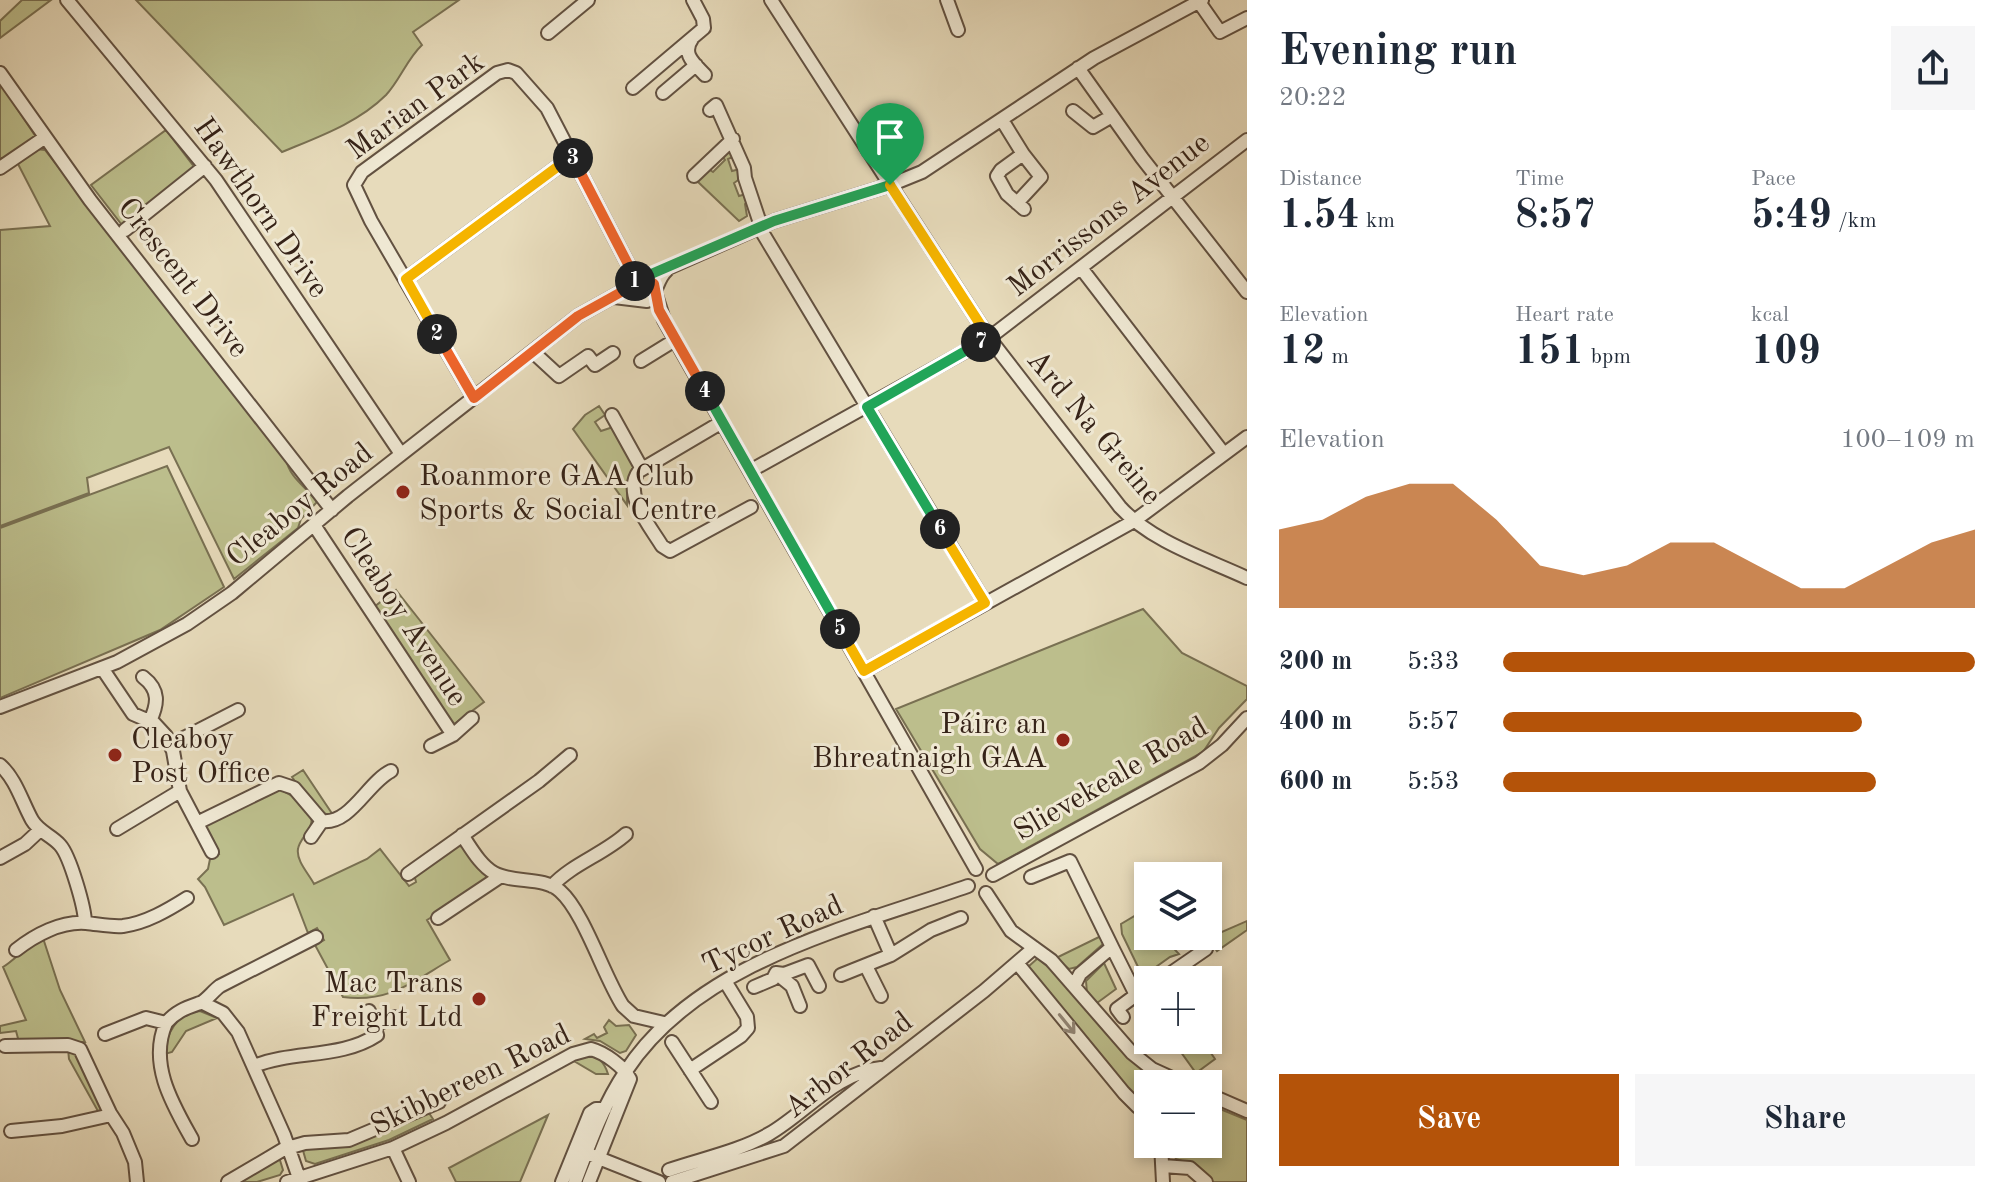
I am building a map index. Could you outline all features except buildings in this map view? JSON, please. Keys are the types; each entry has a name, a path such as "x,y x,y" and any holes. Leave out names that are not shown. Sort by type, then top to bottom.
{"street":[{"name":"Hawthorn Drive","path":"67,0 205,166 401,454"},
{"path":"548,33 588,0"},
{"path":"633,88 705,25 693,0"},
{"name":"Ard Na Greine","path":"771,0 989,338 1101,483 1134,521 1156,535 1247,578"},
{"path":"947,0 958,30"},
{"path":"1201,1 1220,32 1247,18"},
{"name":"Cleaboy Road","path":"0,707 102,668 162,639 199,616 578,316 606,299 637,287 673,266 760,226 890,185 932,167 1078,68 1124,40 1201,1"},
{"path":"648,75 667,98 700,70 687,49 694,37"},
{"path":"1078,68 1172,197 1247,292"},
{"name":"Marian Park","path":"474,398 355,192 354,182 362,172 493,75 505,70 521,78 542,100 637,287"},
{"name":"Crescent Drive","path":"0,73 44,138 332,510"},
{"path":"710,110 716,105 733,139 760,226 985,603"},
{"path":"1073,111 1093,127 1112,116"},
{"path":"1002,120 1041,176 1020,206 1006,192 997,175 1023,154"},
{"path":"0,168 44,138"},
{"path":"694,176 733,139"},
{"name":"Morrissons Avenue","path":"750,471 989,338 1247,140"},
{"path":"406,279 572,156"},
{"path":"125,230 205,166"},
{"path":"637,287 650,300 659,277 673,266"},
{"path":"1081,268 1224,454"},
{"path":"637,287 649,279 664,320"},
{"path":"637,287 664,320 976,869"},
{"path":"641,361 675,340"},
{"path":"533,352 559,376 588,356 595,365 613,353"},
{"path":"612,415 642,469"},
{"path":"722,422 642,469 634,481 634,496 668,551 678,549 751,507"},
{"path":"864,671 1134,521 1247,437"},
{"name":"Cleaboy Avenue","path":"314,525 453,735"},
{"path":"102,668 133,714 150,721 162,731 170,745 180,791 212,852"},
{"path":"143,677 153,686 157,697 157,706 150,721"},
{"path":"170,745 238,710"},
{"name":"Cleaboy Avenue","path":"431,746 453,735 472,718"},
{"name":"Slievekeale Road","path":"993,875 1199,763 1222,745 1247,718"},
{"path":"408,874 570,755"},
{"path":"0,765 10,775 31,818 40,830 59,843 70,860 85,923"},
{"path":"197,823 279,783 294,788 322,821 330,822 341,816 374,781 391,771"},
{"path":"117,829 180,791"},
{"path":"311,837 322,821"},
{"path":"0,858 25,844 40,830"},
{"path":"552,886 626,834"},
{"path":"462,835 485,866 501,876 552,886 562,892 623,1006 634,1016 664,1023"},
{"path":"1031,877 1070,861 1112,947 1134,980"},
{"path":"976,869 988,870 993,875 992,888 986,893 974,892 968,886 970,874 976,869"},
{"path":"438,918 501,876"},
{"name":"Tycor Road","path":"605,1109 625,1072 664,1023 687,1004 769,959 874,916 968,886"},
{"path":"986,893 1011,931 1073,980 1132,1053 1150,1070"},
{"path":"16,950 47,931 85,923 128,925 158,914 187,898"},
{"path":"874,916 891,955"},
{"path":"841,975 891,955 931,930 961,918"},
{"path":"203,1003 220,986 316,937"},
{"path":"1073,980 1112,947"},
{"name":"Arbor Road","path":"671,1176 724,1167 780,1148 1018,964 1034,948"},
{"path":"1181,966 1205,950"},
{"path":"769,959 776,973 792,986 800,1006"},
{"path":"1018,964 1134,1103"},
{"path":"776,973 784,974 808,965 819,986"},
{"path":"866,966 881,996"},
{"path":"754,987 773,979 776,973"},
{"path":"690,1070 748,1028 747,1017 725,981"},
{"path":"1117,1009 1134,997"},
{"path":"192,1139 163,1081 161,1047 166,1023 181,1009 203,1003 219,1010 231,1021 254,1066 289,1147 293,1180"},
{"path":"254,1066 283,1057 356,1045 377,1035 369,1011"},
{"path":"373,1026 394,1017"},
{"path":"105,1034 146,1018 166,1023"},
{"path":"672,1042 711,1102"},
{"path":"5,1046 68,1045 79,1048 111,1115 120,1126 134,1159 137,1182"},
{"name":"Skibbereen Road","path":"293,1180 393,1148 583,1050 597,1051 625,1072"},
{"path":"671,1176 719,1153 766,1136 846,1078 885,1067"},
{"path":"575,1182 629,1084 625,1072"},
{"path":"1222,1100 1247,1111"},
{"path":"228,1182 289,1147 349,1140 439,1102"},
{"path":"562,1182 590,1113 605,1109 592,1156 589,1182"},
{"path":"11,1131 62,1126 111,1115"},
{"path":"393,1148 409,1182"},
{"path":"719,1153 724,1167"},
{"path":"592,1156 659,1182"},
{"path":"1162,1158 1163,1182"},
{"path":"1163,1166 1193,1169 1206,1182"}],"green space":[{"path":"22,0 51,0 0,38 0,21"},
{"path":"136,0 459,0 413,32 422,45 391,89 375,105 337,128 282,152"},
{"path":"0,83 36,137 8,158 0,158"},
{"path":"166,130 195,168 122,225 91,185"},
{"path":"730,148 735,156 728,159 732,171 740,169 741,178 734,183 739,196 746,194 748,201 745,204 747,216 739,221 696,180 703,170 713,172 725,160 721,155"},
{"path":"35,149 45,150 317,502 301,519 298,528 234,579 169,447 87,478 89,493 0,526 0,230 50,226 18,164"},
{"path":"599,406 605,415 595,422 601,431 613,427 635,468 627,487 627,505 573,429 585,415"},
{"path":"167,466 224,587 160,630 0,698 0,528"},
{"path":"396,590 484,702 453,725 374,607"},
{"name":"Páirc an Bhreatnaigh GAA","path":"1143,609 1182,653 1247,686 1247,699 1219,728 1203,752 998,864 980,849 896,709"},
{"path":"303,770 333,815 319,811 304,796 292,777"},
{"path":"275,787 301,802 310,813 310,827 300,843 298,854 314,884 367,859 380,849 409,886 416,882 414,874 455,845 464,847 487,875 484,884 427,920 450,960 387,994 343,997 315,945 324,940 317,928 308,933 293,894 224,925 198,879 208,869 210,859 219,854 204,824"},
{"path":"1134,916 1134,950 1175,950 1179,954 1157,966 1138,966 1122,934 1121,924"},
{"path":"1247,921 1247,930 1222,948 1222,932"},
{"path":"1101,936 1103,944 1077,967 1069,969 1056,958"},
{"path":"43,938 60,990 85,1042 19,1042 16,1031 0,1033 0,1026 26,1020 3,967"},
{"path":"1038,958 1066,983 1143,1070 1134,1070 1134,1100 1029,970"},
{"path":"1104,963 1116,989 1097,1003 1087,993 1086,981"},
{"path":"200,1011 217,1018 186,1031 172,1052 165,1054 174,1025 185,1016"},
{"path":"609,1020 616,1026 629,1025 636,1035 626,1051 620,1053 600,1041 585,1039 594,1034 597,1038 607,1033 604,1027"},
{"path":"68,1049 75,1050 103,1111 99,1113 69,1059"},
{"path":"1182,1054 1212,1054 1215,1059 1200,1070 1194,1070"},
{"path":"585,1055 600,1060 608,1074 596,1074 574,1061"},
{"path":"1222,1110 1247,1120 1247,1182 1211,1182 1198,1166 1176,1159 1222,1158"},
{"path":"429,1113 433,1119 389,1140 315,1164 306,1161 302,1147 352,1145"},
{"path":"548,1115 520,1182 456,1182 449,1168"},
{"path":"279,1157 283,1170 280,1175 257,1182 235,1182"}],"place":[{"name":"Roanmore GAA Club Sports & Social Centre","path":"403,492"},
{"name":"Páirc an Bhreatnaigh GAA","path":"1063,740"},
{"name":"Cleaboy Post Office","path":"115,755"},
{"name":"Mac Trans Freight Ltd","path":"479,999"}],"route":[{"path":"890,185 774,221 649,276 642,277 637,279 628,288 578,316 474,398 406,279 572,156 630,268 639,276 642,277 649,279 654,284 657,304 664,320 864,671 985,603 867,407 989,338 890,185"}]}
